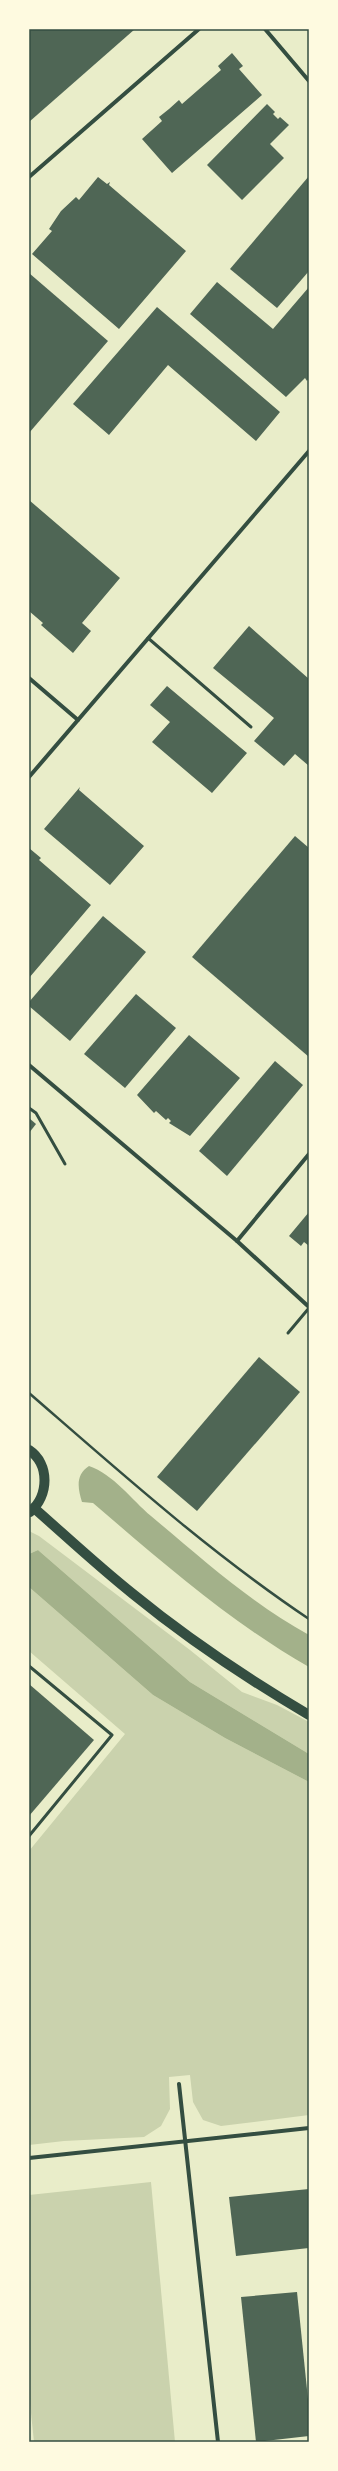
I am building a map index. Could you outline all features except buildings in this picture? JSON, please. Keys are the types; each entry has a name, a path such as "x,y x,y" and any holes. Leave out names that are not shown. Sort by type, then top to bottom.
{"main road":[{"path":"29,1450 37,1458 44,1475 43,1493 32,1510 133,1594 192,1639 264,1689 309,1715"}],"street":[{"path":"29,177 199,29"},
{"path":"265,29 309,81"},
{"path":"29,777 309,451"},
{"path":"29,678 78,720"},
{"path":"29,1065 237,1241 309,1307"},
{"path":"237,1241 309,1154"},
{"path":"179,2084 218,2442"},
{"path":"29,2158 309,2128"}],"lane":[{"path":"148,638 251,727"},
{"path":"29,1108 36,1113 65,1164"},
{"path":"288,1333 309,1307"},
{"path":"29,1666 112,1735 29,1836"}],"path":[{"path":"29,1393 190,1531 247,1576 309,1619"}],"shaded area":[{"path":"89,1466 98,1470 114,1481 144,1510 227,1579 267,1609 309,1635 309,1667 252,1631 224,1611 171,1569 93,1503 82,1502 79,1492 79,1482 81,1474"},
{"path":"29,1531 39,1536 190,1650 242,1692 277,1705 309,1722 309,1754 190,1682 38,1550 29,1554"},
{"path":"38,1550 190,1682 309,1754 309,1782 225,1738 153,1695 29,1587 29,1554"},
{"path":"29,1587 153,1695 225,1738 309,1782 309,2115 221,2126 203,2120 193,2102 190,2075 169,2077 170,2109 161,2126 144,2137 64,2141 29,2145 29,1851 125,1734 29,1651"},
{"path":"151,2182 175,2442 34,2442 29,2394 29,2195"}]}
